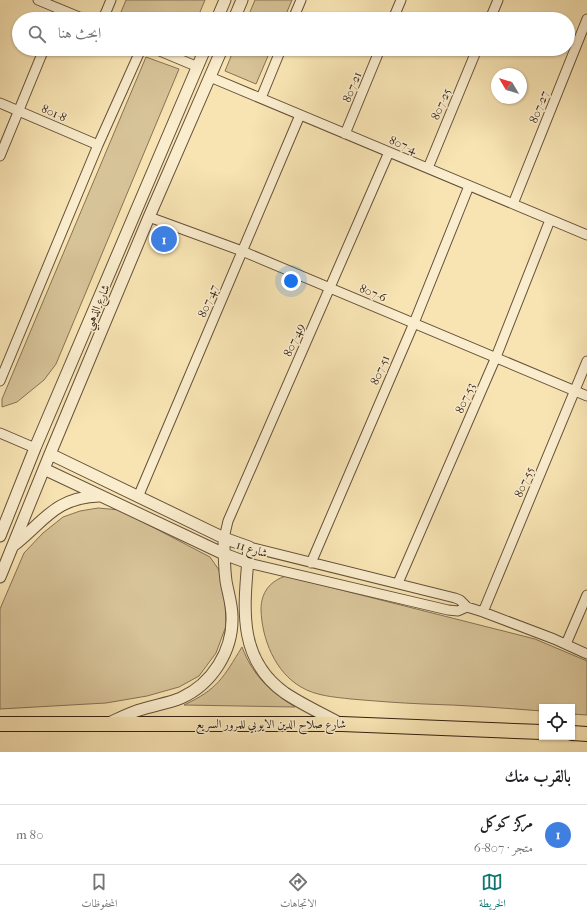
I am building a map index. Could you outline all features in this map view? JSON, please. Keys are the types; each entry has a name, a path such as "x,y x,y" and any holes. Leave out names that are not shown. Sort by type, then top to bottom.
{"main road":[{"name":"شارع صلاح الدين الايوبي للمرور السريع","path":"0,724 342,724 539,732"},
{"path":"575,733 587,734"}],"street":[{"path":"38,0 67,12"},
{"path":"106,12 111,0"},
{"path":"220,12 225,0"},
{"path":"237,12 242,0"},
{"path":"296,12 301,0"},
{"path":"396,12 401,0"},
{"path":"493,12 498,0"},
{"name":"807-27","path":"575,49 587,19"},
{"path":"0,156 41,56"},
{"path":"0,381 98,145 138,56"},
{"path":"172,56 198,67"},
{"name":"شارع الذهبي","path":"0,536 35,448 202,56"},
{"name":"شارع الذهبي","path":"0,577 149,217 219,56"},
{"path":"261,98 278,56"},
{"name":"807-21","path":"345,134 377,56"},
{"name":"807-25","path":"428,168 474,56"},
{"name":"807-27","path":"513,204 572,56"},
{"name":"807-4","path":"210,77 587,235"},
{"name":"801-8","path":"0,103 98,145"},
{"name":"807-47","path":"138,497 300,115"},
{"name":"807-49","path":"224,538 228,521 389,152"},
{"name":"807-51","path":"311,563 414,323 469,186"},
{"name":"807-6","path":"149,217 242,251 587,396"},
{"name":"807-53","path":"398,583 496,358 550,220"},
{"name":"807-55","path":"483,612 587,361"},
{"path":"0,433 35,448"},
{"name":"شارع 11","path":"50,454 224,538 249,547 455,598 460,600 467,607 566,644 587,654"},
{"name":"شارع 11","path":"44,469 224,554 248,563 448,610 458,611 467,607"},
{"path":"11,548 46,515 58,507 72,500 86,496 100,496"},
{"path":"107,724 134,712 170,702 192,692 202,684 218,666 227,648 232,623 232,607 226,583 224,538"},
{"path":"249,547 245,619 249,641 259,664 270,679 284,692 342,724"},
{"path":"566,644 587,595"}],"shaded area":[{"path":"126,0 205,0 200,12 121,12"},
{"path":"255,0 292,0 287,12 250,12"},
{"path":"231,56 268,56 256,84 225,71"},
{"path":"146,57 179,69 56,364 44,380 17,402 2,407 2,399"},
{"path":"98,508 120,510 210,557 219,570 225,600 226,626 216,653 199,676 179,687 147,696 106,703 0,709 0,609 24,553 43,533 63,517 80,511"},
{"path":"286,576 535,639 587,661 587,715 575,714 575,704 539,704 539,711 351,699 332,697 307,690 292,681 277,664 267,643 264,632 261,604 268,588 280,578"},
{"path":"242,647 251,666 263,682 270,689 295,707 184,705 205,694 219,682"}],"place":[{"name":"مركز كوكل","path":"164,239"}]}
